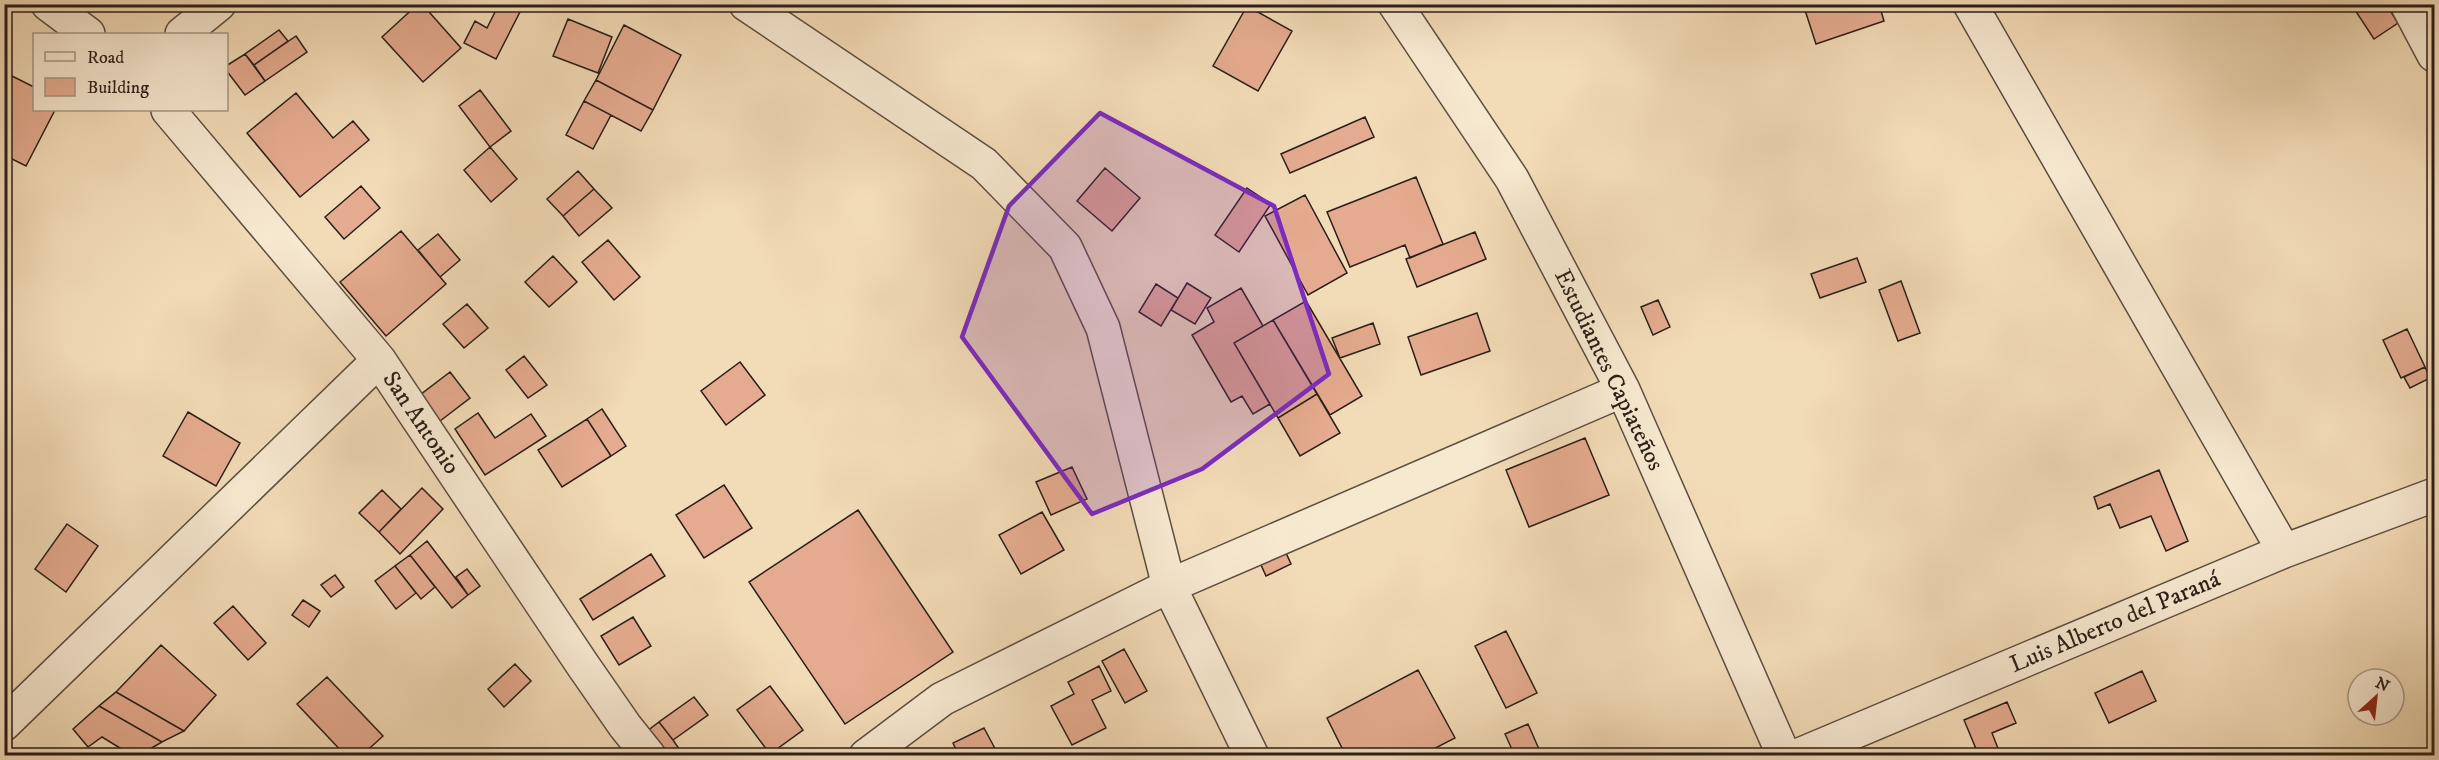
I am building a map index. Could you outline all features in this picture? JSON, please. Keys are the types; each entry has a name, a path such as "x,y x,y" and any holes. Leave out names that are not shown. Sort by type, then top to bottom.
{"street":[{"path":"183,33 219,4"},
{"path":"746,4 984,164 1065,247 1103,328 1169,586 1252,756"},
{"name":"Estudiantes Capiateños","path":"1395,4 1512,179 1623,390 1784,756"},
{"path":"1970,4 2284,551"},
{"path":"2407,4 2434,55"},
{"name":"San Antonio","path":"169,111 379,360 582,664 649,756"},
{"path":"4,724 379,360"},
{"path":"866,756 942,699 1169,586 1623,390"},
{"name":"Luis Alberto del Paraná","path":"1797,756 2284,551 2434,495"}],"highlighted area":[{"path":"1100,113 1274,206 1329,374 1202,469 1092,514 962,337 1009,206"}],"building":[{"path":"418,4 422,4 461,48 423,82 382,37"},
{"path":"499,4 516,4 522,8 496,59 464,43 475,21 487,28"},
{"path":"1803,4 1879,4 1884,21 1816,44"},
{"path":"2351,4 2386,4 2398,23 2374,39"},
{"path":"1247,6 1292,31 1258,91 1213,66"},
{"path":"568,19 612,37 598,73 553,56"},
{"path":"624,25 681,55 653,110 596,80"},
{"path":"279,30 288,41 254,65 245,54"},
{"path":"296,36 307,52 265,81 254,65"},
{"path":"245,54 265,81 245,95 228,73 228,65"},
{"path":"10,75 33,86 33,111 54,111 26,166 4,155 4,87"},
{"path":"596,80 653,110 641,131 584,101"},
{"path":"480,90 511,131 490,147 459,106"},
{"path":"296,93 333,138 353,121 369,140 300,197 247,133"},
{"path":"584,101 611,115 593,149 566,135"},
{"path":"1365,117 1374,137 1290,173 1281,154"},
{"path":"490,147 517,179 491,202 464,170"},
{"path":"1105,168 1140,198 1112,231 1077,201"},
{"path":"578,171 594,189 563,216 547,199"},
{"path":"1416,177 1443,244 1410,258 1405,245 1350,267 1327,212"},
{"path":"361,186 380,208 344,239 325,217"},
{"path":"1247,188 1271,204 1239,252 1215,235"},
{"path":"594,189 612,208 579,236 563,216"},
{"path":"1305,195 1347,273 1308,295 1265,216"},
{"path":"401,231 446,284 386,336 340,282"},
{"path":"1475,232 1486,259 1417,287 1406,259"},
{"path":"438,234 460,260 440,277 418,250"},
{"path":"608,240 640,277 614,300 582,262"},
{"path":"553,256 577,282 549,307 525,282"},
{"path":"1857,258 1866,282 1820,298 1811,274"},
{"path":"1901,281 1920,333 1898,341 1879,290"},
{"path":"1187,283 1211,298 1195,324 1171,310"},
{"path":"1156,284 1178,298 1161,326 1139,312"},
{"path":"1241,288 1263,326 1234,343 1270,404 1253,414 1242,396 1231,402 1192,335 1214,322 1207,308"},
{"path":"1658,300 1670,327 1653,335 1641,307"},
{"path":"1306,301 1362,396 1330,415 1273,320"},
{"path":"467,304 488,328 464,348 443,324"},
{"path":"1477,313 1490,351 1421,375 1408,337"},
{"path":"1273,320 1317,394 1278,418 1234,343"},
{"path":"1373,323 1380,344 1340,358 1332,338"},
{"path":"2407,329 2425,367 2401,378 2383,340"},
{"path":"524,356 547,385 528,398 506,370"},
{"path":"740,362 765,395 726,425 701,391"},
{"path":"2425,367 2430,378 2410,388 2404,377"},
{"path":"450,372 470,398 440,421 420,395"},
{"path":"1317,394 1340,433 1300,456 1278,418"},
{"path":"602,409 626,446 611,456 587,419"},
{"path":"188,412 240,443 216,486 163,456"},
{"path":"478,413 495,438 531,414 546,436 485,475 455,429"},
{"path":"587,419 611,456 562,487 538,450"},
{"path":"1585,438 1609,495 1529,527 1506,470"},
{"path":"1072,467 1087,499 1051,515 1036,482"},
{"path":"2159,470 2188,541 2166,551 2151,516 2120,528 2110,504 2098,509 2094,497"},
{"path":"724,485 752,528 704,558 676,515"},
{"path":"422,488 443,509 400,554 379,532"},
{"path":"382,490 401,509 379,532 359,513"},
{"path":"858,510 953,652 845,724 749,582"},
{"path":"1042,512 1064,550 1021,574 999,535"},
{"path":"67,524 98,546 66,592 35,569"},
{"path":"427,541 468,595 452,608 410,555"},
{"path":"1282,544 1291,564 1266,576 1257,556"},
{"path":"651,554 665,576 593,620 580,599"},
{"path":"410,555 435,587 421,599 395,566"},
{"path":"395,566 416,593 396,609 375,581"},
{"path":"467,569 480,586 468,595 456,577"},
{"path":"335,575 344,587 331,597 321,585"},
{"path":"303,600 320,611 309,627 292,615"},
{"path":"233,606 266,643 248,660 214,623"},
{"path":"633,617 651,646 619,665 601,636"},
{"path":"1506,631 1537,693 1506,708 1475,646"},
{"path":"161,645 216,695 184,731 116,692"},
{"path":"1124,649 1147,691 1125,703 1102,661"},
{"path":"515,664 531,681 504,707 488,689"},
{"path":"1099,666 1111,691 1092,700 1106,728 1072,745 1051,706 1074,694 1068,682"},
{"path":"1418,670 1455,738 1420,756 1346,756 1327,718"},
{"path":"2142,671 2156,701 2109,723 2095,693"},
{"path":"327,677 383,736 361,756 346,756 297,704"},
{"path":"770,686 803,730 770,754 737,710"},
{"path":"116,692 184,731 162,742 99,706"},
{"path":"694,697 708,715 673,740 659,722"},
{"path":"2007,702 2016,723 1992,733 2001,756 1979,756 1964,720"},
{"path":"99,706 162,742 138,756 133,756 102,737 88,747 73,729"},
{"path":"659,722 684,756 664,756 646,732"},
{"path":"1528,724 1542,756 1515,756 1505,734"},
{"path":"984,728 999,756 959,756 953,743"}]}
